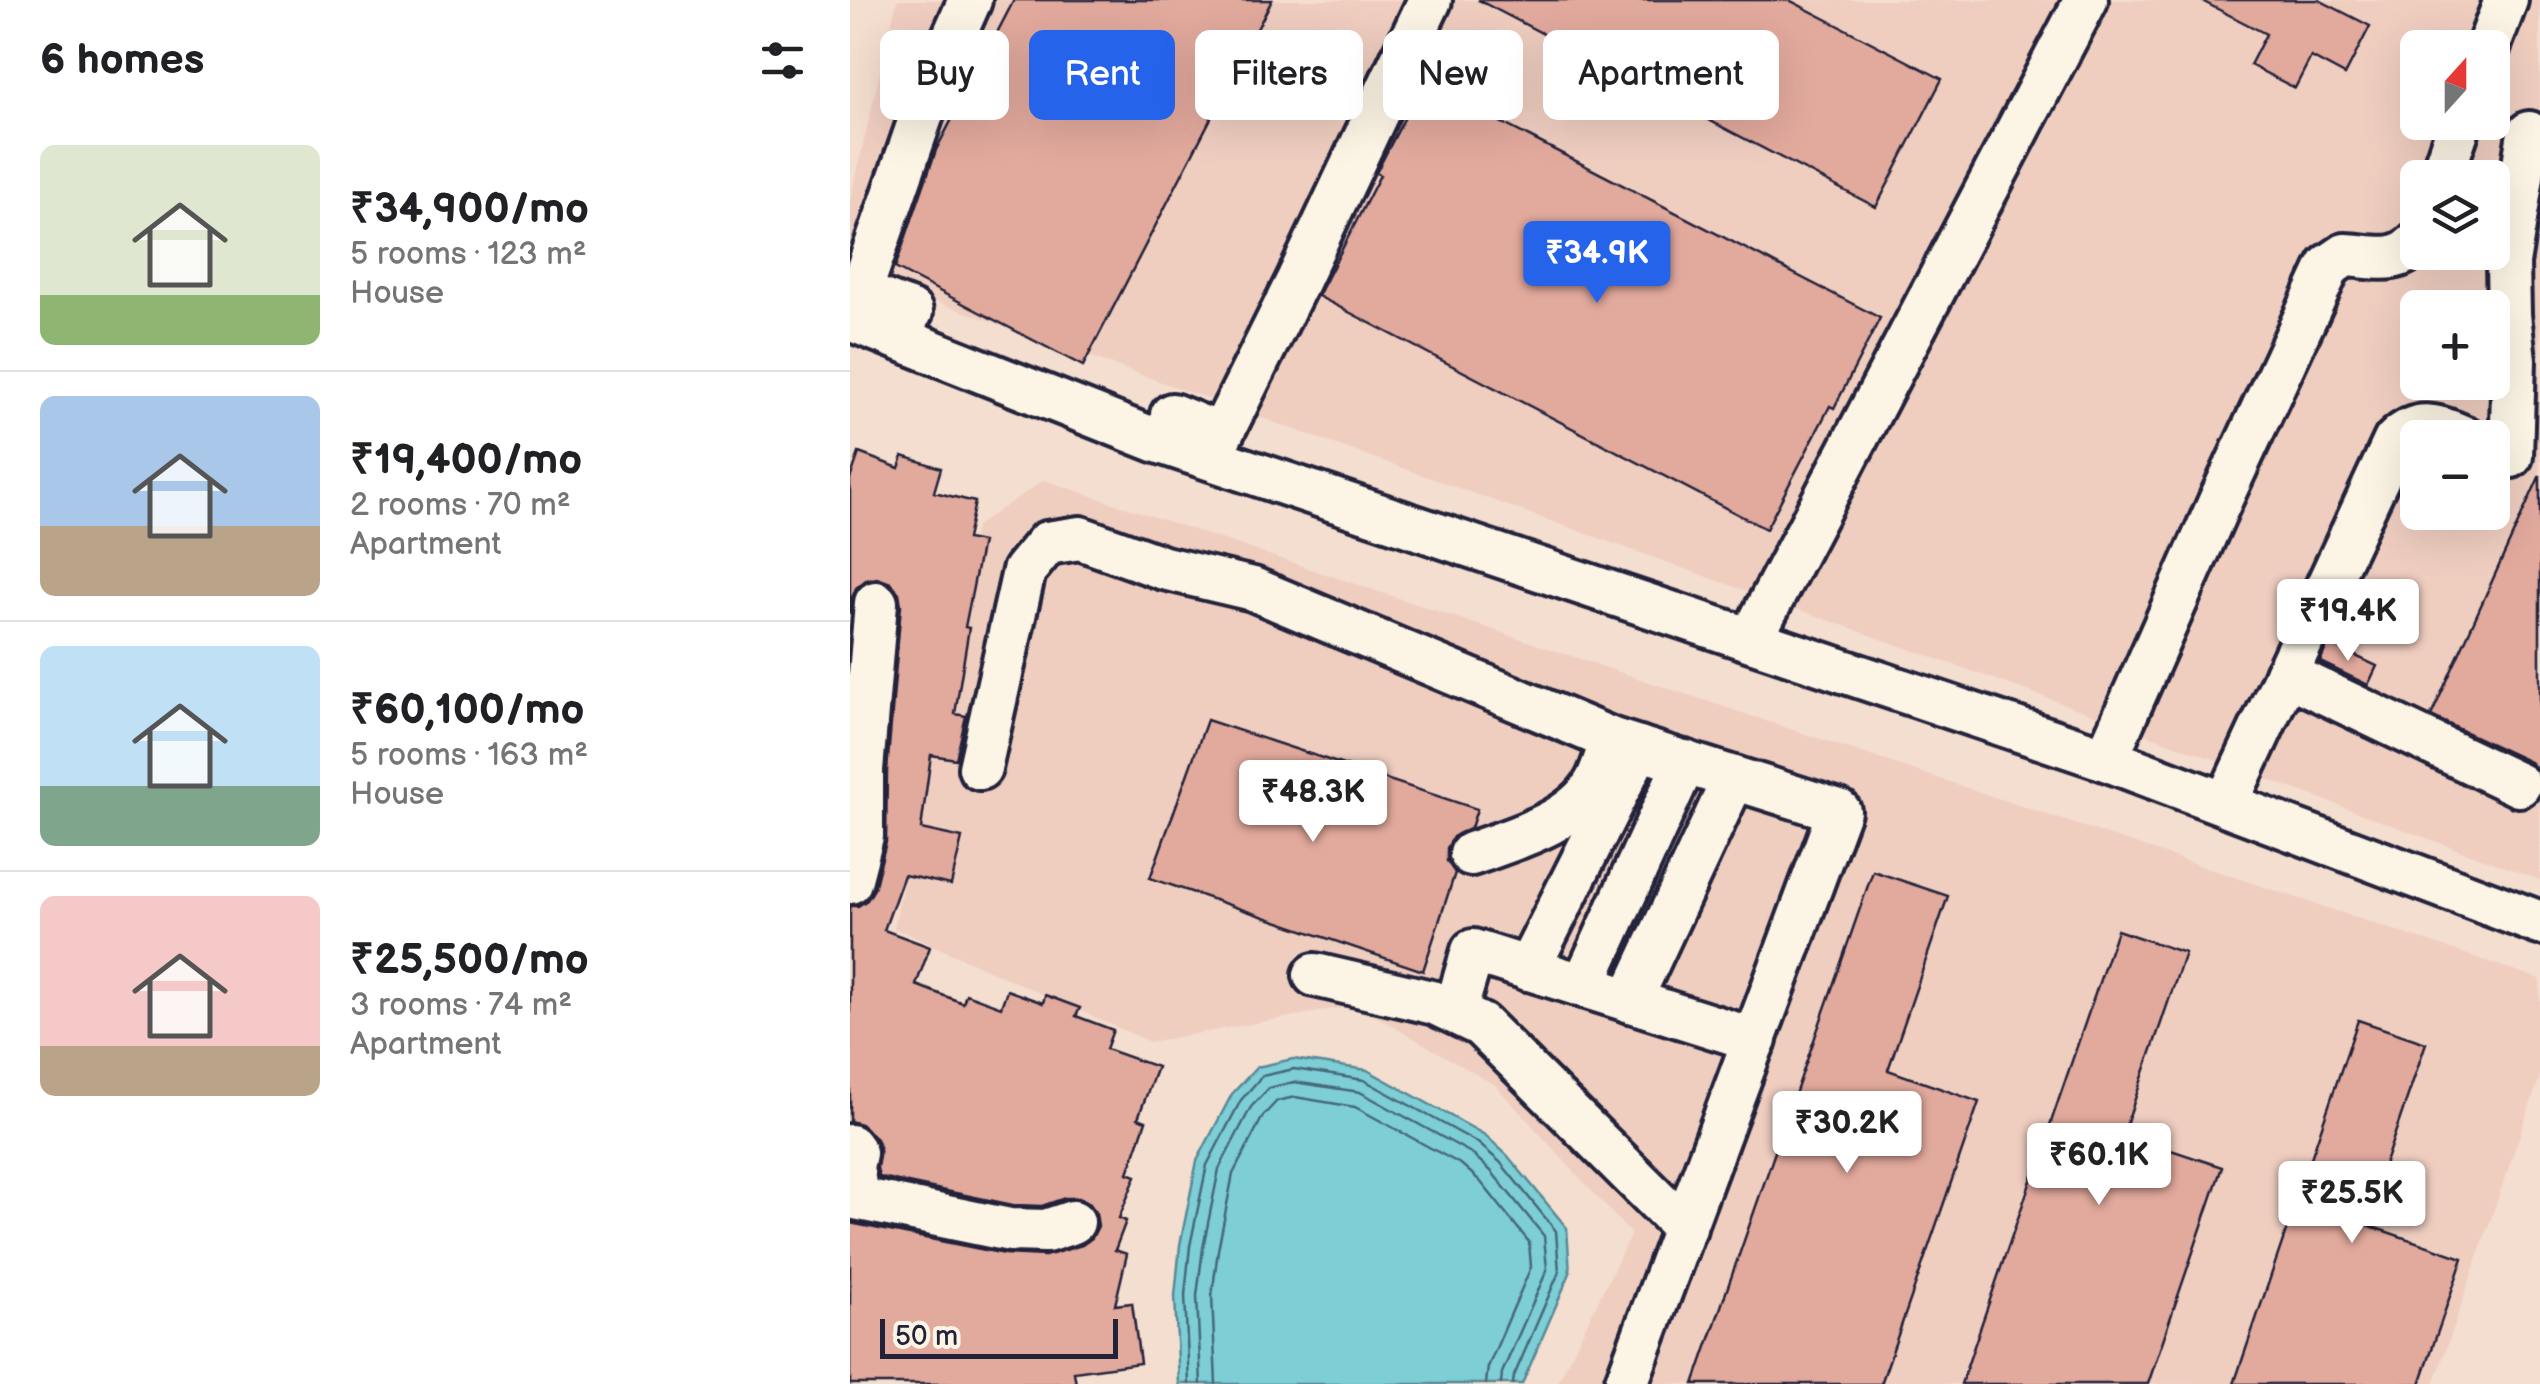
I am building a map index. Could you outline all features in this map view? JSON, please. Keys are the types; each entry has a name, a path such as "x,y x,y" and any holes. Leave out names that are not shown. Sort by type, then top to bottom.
{"street":[{"path":"970,0 932,88 860,292 1221,435 1430,0"},
{"path":"1752,639 2086,0"},
{"path":"2495,30 2506,0"},
{"path":"2515,458 2508,263 2520,129"},
{"path":"2106,758 2330,266 2345,255 2389,259 2400,256"},
{"path":"850,320 1155,440 2106,758 2540,923"},
{"path":"2226,804 2400,437"},
{"path":"980,768 1024,571 1047,543 1080,538 1164,568 1253,589 1626,744 1840,811 1626,1384"},
{"path":"850,882 862,836 862,770 876,603"},
{"path":"2286,674 2519,785"},
{"path":"1471,854 1540,828 1567,813 1595,785 1626,744"},
{"path":"1528,969 1626,744"},
{"path":"1582,986 1684,762"},
{"path":"1630,1001 1734,778"},
{"path":"1454,1012 1473,951 1755,1040"},
{"path":"1314,975 1435,1003 1481,1025 1685,1228"},
{"path":"850,1146 855,1153 854,1197 1010,1230 1046,1231 1073,1222"}],"shaded area":[{"path":"897,0 2540,0 2540,880 2089,713 850,271 850,200 880,72 880,120 1009,120 1009,30 890,30"},
{"path":"1044,480 2540,979 2540,1076 2434,1384 1557,1384 1631,1234 1495,1085 1356,1005 1150,1042 894,928 976,526"}],"water":[{"path":"1293,1059 1367,1070 1485,1135 1507,1155 1567,1228 1570,1273 1522,1384 1179,1384 1175,1296 1180,1245 1197,1161 1232,1094 1257,1067"}],"building":[{"path":"1014,0 1272,0 1257,30 1195,30 1195,120 1210,120 1083,366 895,268 936,150 952,120 1009,120 1009,30 998,30"},
{"path":"1478,0 1789,0 1942,79 1876,207 1709,120 1779,120 1779,30 1543,30 1543,34"},
{"path":"2200,0 2319,0 2370,26 2345,75 2311,57 2295,88 2250,65 2266,34"},
{"path":"1403,120 1497,120 1880,318 1766,529 1318,296 1380,175 1376,173"},
{"path":"859,453 899,468 903,456 941,468 934,492 975,502 967,539 982,542 965,627 969,628 955,714 966,716 956,759 931,755 921,829 962,838 951,885 904,875 884,930 930,947 916,985 963,1003 966,994 1001,1007 1007,990 1043,1003 1045,995 1080,1008 1076,1016 1113,1030 1106,1049 1157,1067 1138,1118 1146,1121 1128,1173 1136,1176 1119,1218 1126,1221 1115,1250 1127,1254 1115,1305 1132,1303 1140,1363 1074,1372 1076,1384 850,1384 850,1223 1005,1254 1045,1256 1082,1245 1092,1238 1098,1226 1090,1204 1079,1198 1042,1206 1013,1205 879,1177 880,1149 876,1139 861,1124 850,1121 850,909 867,900 874,889 886,842 887,771 901,605 899,593 891,583 877,578 856,588 850,614 850,479"},
{"path":"2540,475 2540,772 2530,762 2431,716"},
{"path":"2328,643 2377,666 2368,685 2320,662"},
{"path":"1207,720 1477,809 1471,828 1453,837 1447,848 1447,861 1455,873 1423,971 1150,878"},
{"path":"1873,871 1948,896 1888,1070 1979,1102 1881,1384 1694,1384"},
{"path":"2117,930 2185,953 2123,1134 2222,1167 2148,1384 1961,1384"},
{"path":"2358,1020 2426,1043 2364,1224 2463,1258 2420,1384 2234,1384"}]}
